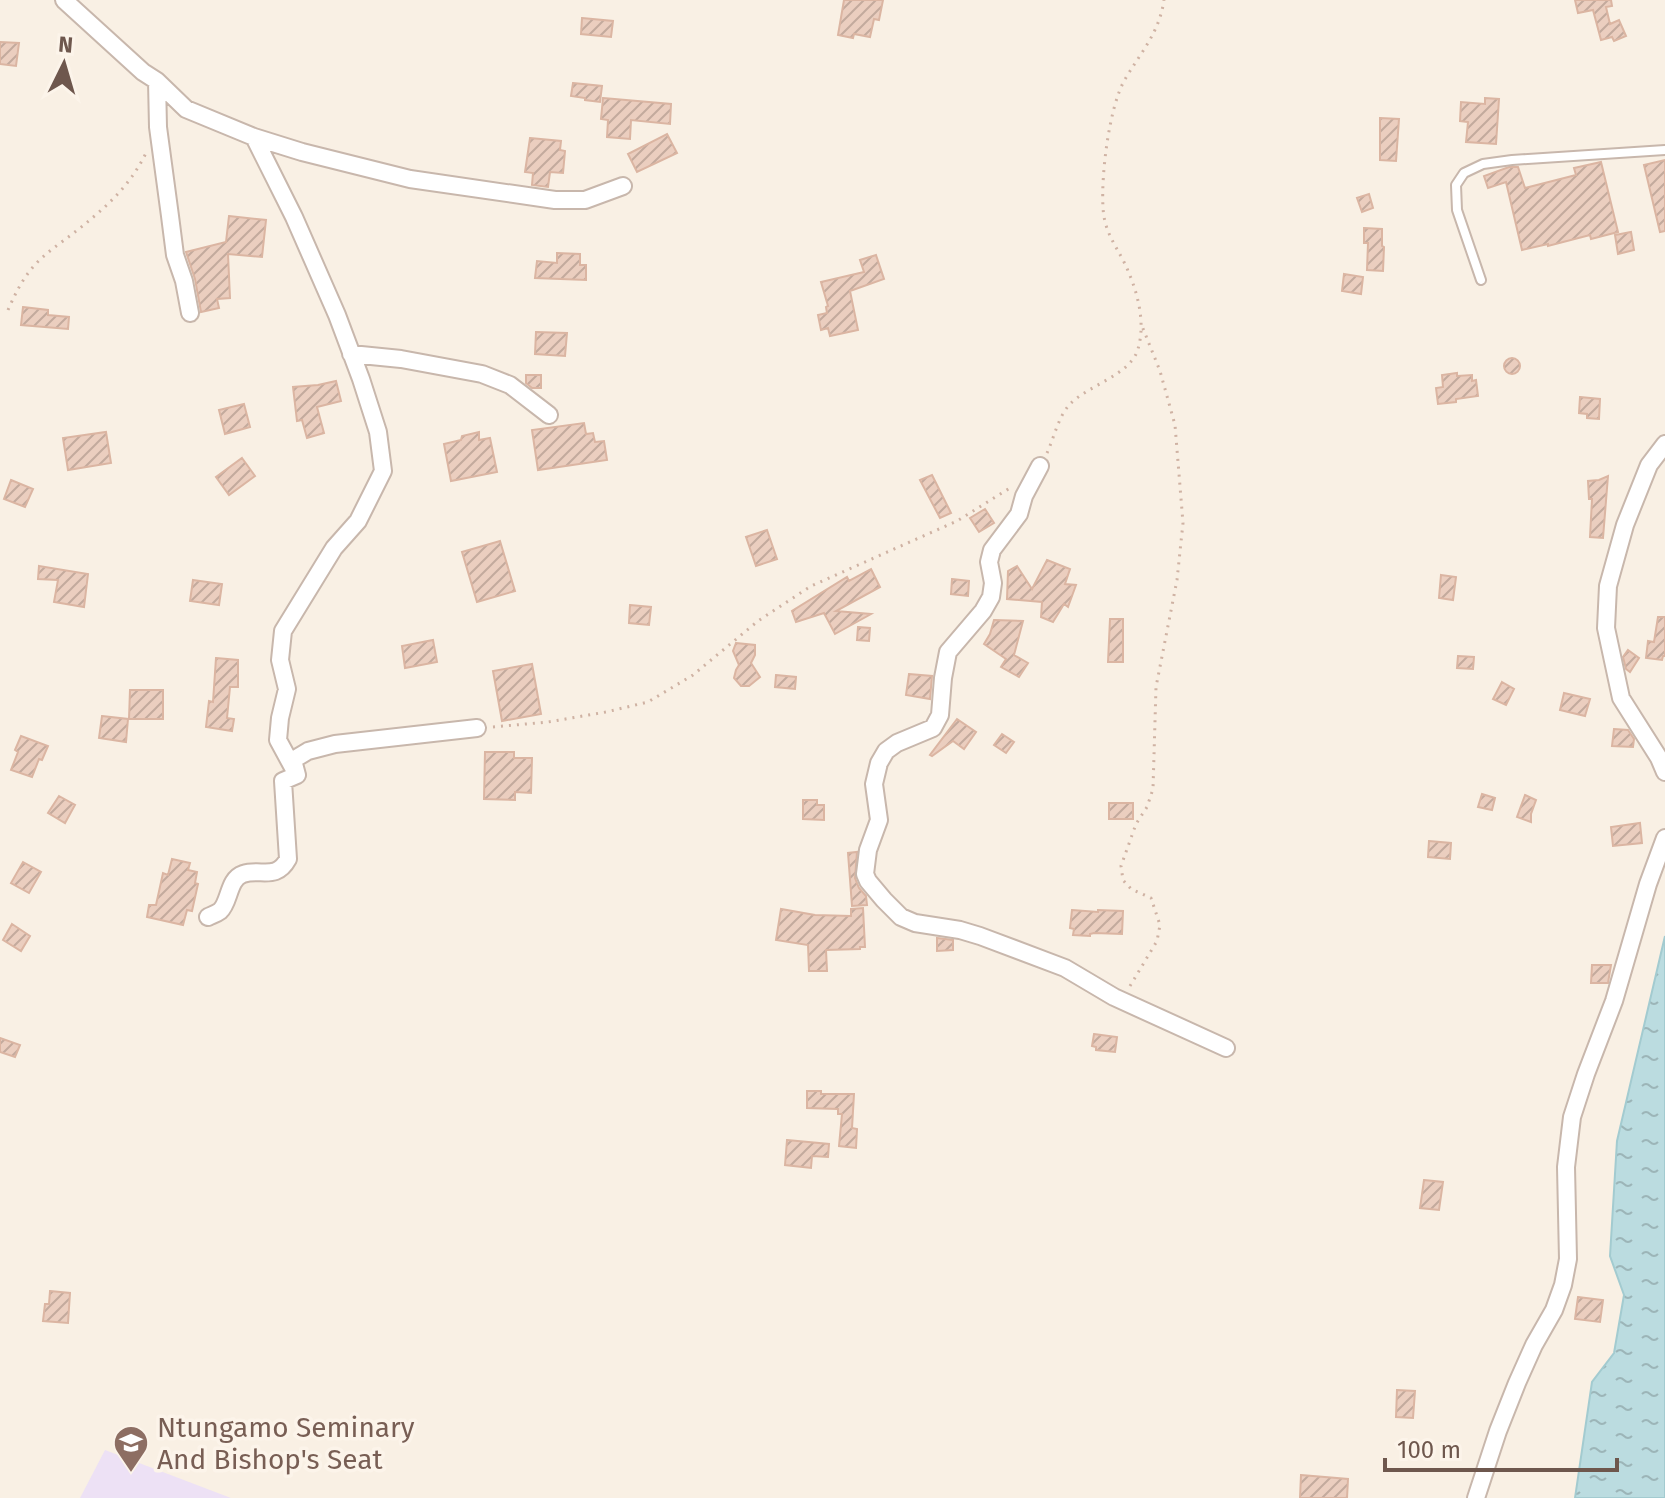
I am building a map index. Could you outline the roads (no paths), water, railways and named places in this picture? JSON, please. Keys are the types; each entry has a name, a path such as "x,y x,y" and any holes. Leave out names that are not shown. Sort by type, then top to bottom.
{"street":[{"path":"64,0 186,109 254,137 410,179 555,200 585,200 623,186"},
{"path":"157,81 158,127 171,229 190,313"},
{"path":"254,137 294,217 351,354 378,432 383,471 358,521 334,548 283,631 280,660 287,689 278,740 297,775"},
{"path":"351,354 401,359 482,374 510,385 549,415"},
{"path":"1665,444 1649,465 1625,525 1608,586 1606,628 1621,698 1665,772"},
{"path":"1040,466 1024,496 1019,514 992,550 989,562 993,583 991,597 948,652 940,715 933,728 897,743 886,751 879,763 874,784 879,820 868,850 865,874 874,889 901,917 1003,943 1031,957 1065,968 1114,997 1226,1048"},
{"path":"297,775 293,760 308,751 335,744 477,728"},
{"path":"208,917 220,911 234,880 242,874 273,873 284,867 288,859 283,781 297,775"},
{"path":"1476,1498 1517,1383 1554,1310 1563,1285 1568,1259 1566,1167 1572,1117 1614,1001 1648,884 1665,838"}],"lane":[{"path":"1481,280 1457,210 1456,185 1464,173 1483,164 1512,160 1665,150"}],"water":[{"path":"1665,936 1665,1498 1575,1498 1592,1382 1614,1353 1624,1295 1610,1256 1617,1141"}],"place":[{"name":"Ntungamo Seminary And Bishop's Seat","path":"131,1474"}]}
